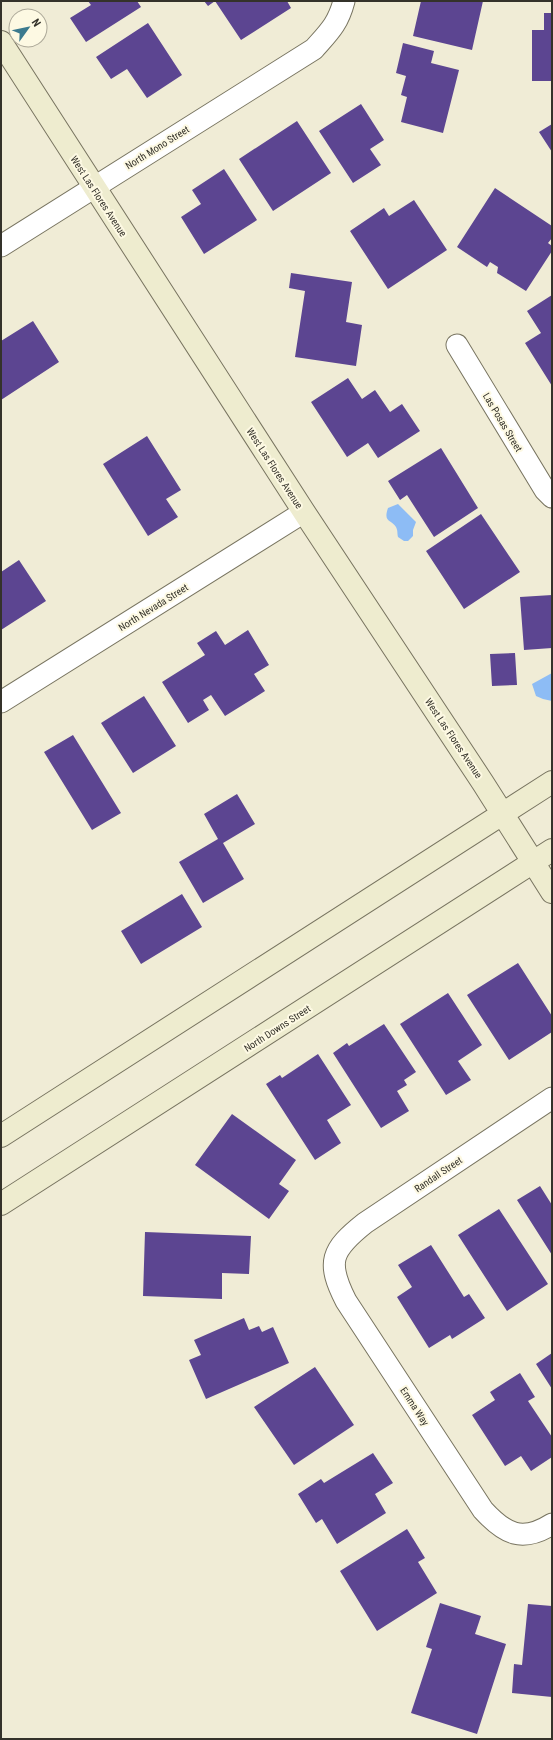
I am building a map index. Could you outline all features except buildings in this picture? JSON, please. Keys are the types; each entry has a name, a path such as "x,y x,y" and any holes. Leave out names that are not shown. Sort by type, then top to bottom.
{"main road":[{"name":"West Las Flores Avenue","path":"1,42 304,512 502,813 552,892"},
{"path":"1,1136 552,782"},
{"name":"North Downs Street","path":"1,1204 552,850"}],"street":[{"name":"North Mono Street","path":"1,246 93,186 314,49 340,17 344,1"},
{"name":"Las Posas Street","path":"457,345 545,490 552,497"},
{"name":"North Nevada Street","path":"1,702 304,512"},
{"name":"Randall Street","path":"333,1260 346,1239 365,1223 552,1098"},
{"name":"Emma Way","path":"333,1260 336,1282 346,1301 483,1510 498,1526 520,1535 541,1531 552,1524"}],"water":[{"path":"398,504 416,522 413,530 413,536 408,541 404,541 398,537 396,527 388,520 386,516 388,508"},
{"path":"552,673 552,701 536,696 532,684"}]}
